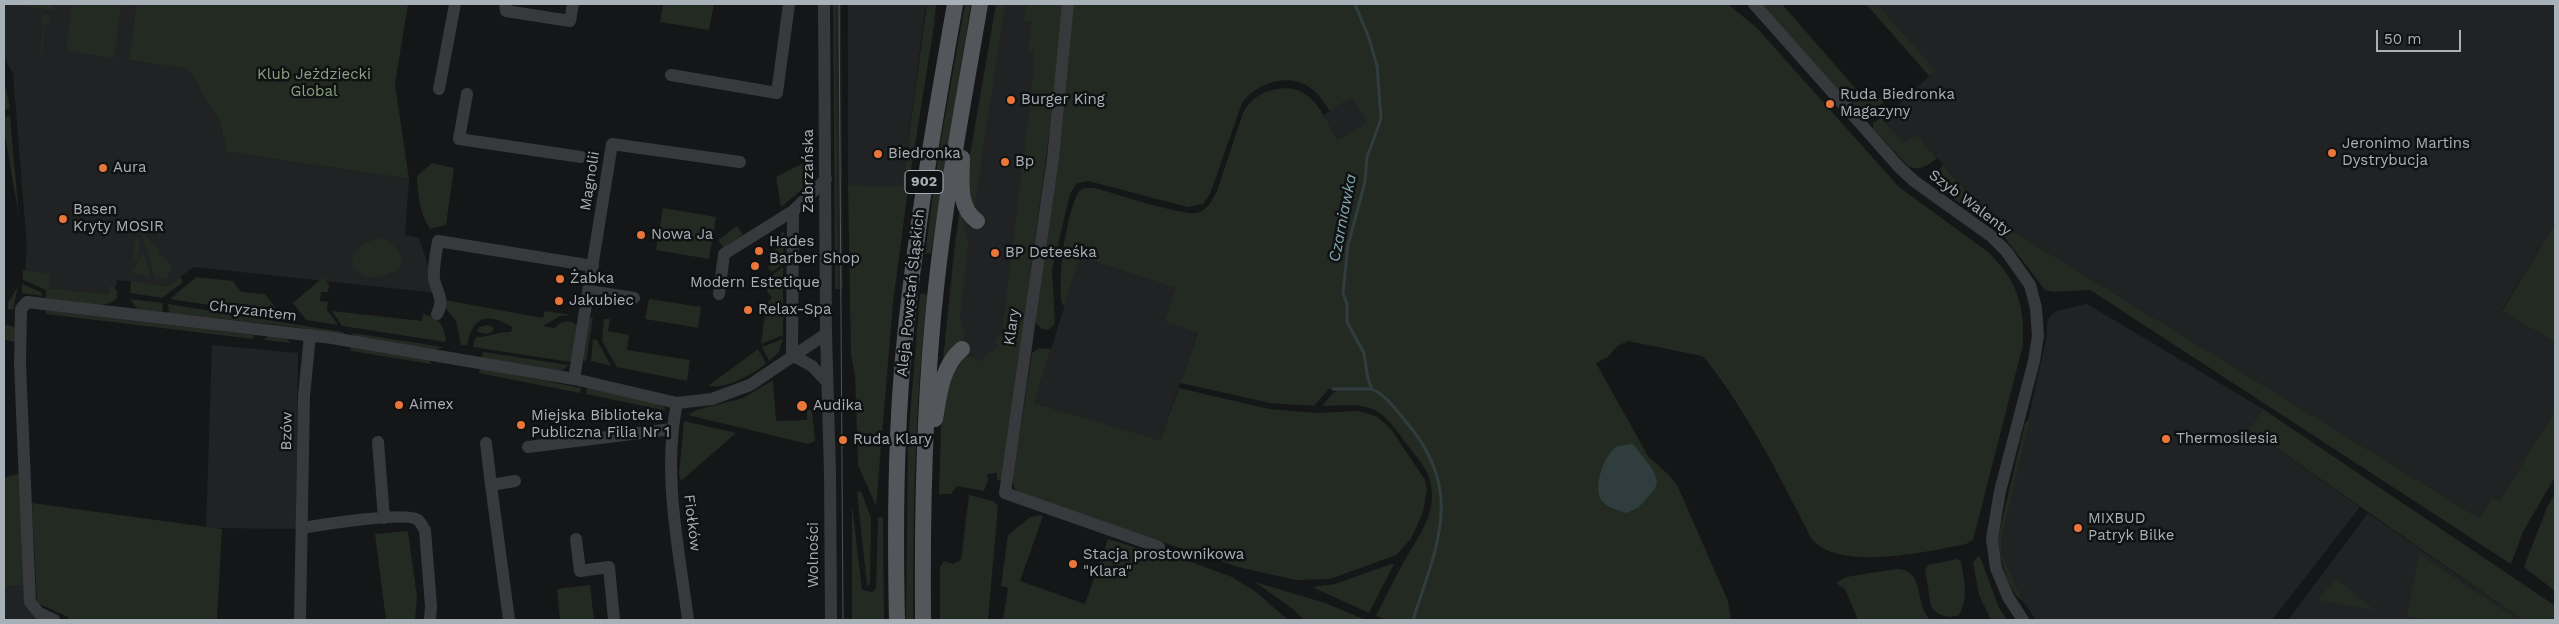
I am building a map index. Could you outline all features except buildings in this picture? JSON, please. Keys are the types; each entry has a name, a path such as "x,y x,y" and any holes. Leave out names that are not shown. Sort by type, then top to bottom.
{"main road":[{"name":"Aleja Powstań Śląskich","path":"897,620 896,526 904,350 920,203 954,4"},
{"name":"Aleja Powstań Śląskich","path":"923,620 923,482 928,382 936,288 980,4"},
{"path":"961,119 964,202 968,213 977,221"},
{"path":"923,482 939,394 948,364 962,349"}],"street":[{"path":"439,89 455,4"},
{"path":"505,4 506,11 570,21 573,4"},
{"path":"671,75 777,93 789,4"},
{"name":"Zabrzańska","path":"824,4 826,334 830,489"},
{"name":"Klary","path":"1068,4 1049,187 1005,493 1158,547"},
{"name":"Szyb Walenty","path":"1754,4 1899,167 1924,189 1991,236 2011,256 2030,286 2036,308 2038,336 1998,500 1992,539 1996,568 2008,597 2023,620"},
{"path":"467,94 459,139 581,157"},
{"name":"Magnolii","path":"574,379 612,144 740,162"},
{"path":"719,294 724,254 793,211 826,179"},
{"path":"793,211 792,355 812,366 827,382"},
{"path":"437,314 441,306 441,293 434,279 438,242 593,266"},
{"path":"589,290 634,298"},
{"name":"Chryzantem","path":"54,620 39,613 30,602 20,364 20,314 24,303 31,302 310,334 574,379 677,403 712,399 750,385 792,355 826,334"},
{"name":"Bzów","path":"300,620 305,384 310,334"},
{"name":"Fiołków","path":"677,403 672,429 671,486 688,620"},
{"path":"528,447 672,429"},
{"path":"378,442 384,518"},
{"path":"486,442 509,620"},
{"path":"492,485 515,481"},
{"name":"Wolności","path":"830,489 831,620"},
{"path":"302,528 384,518 408,517 418,520 425,530 431,606 430,620"},
{"path":"576,539 580,571 609,568 614,620"}],"shaded area":[{"path":"4,4 136,4 129,60 188,69 220,123 227,152 409,179 405,235 419,238 437,293 194,267 167,286 117,280 116,287 109,286 108,294 49,288 50,274 25,271 27,248 13,74 4,57"},
{"path":"836,4 841,4 843,289 838,289"},
{"path":"848,4 926,4 902,186 848,185"},
{"path":"996,4 1063,4 1021,346 950,375 945,338 955,240"},
{"name":"Jeronimo Martins Dystrybucja","path":"1877,4 2555,4 2555,224 2502,310 2555,342 2555,410 2500,500 2492,498 2479,518 1990,217 1916,134 1904,144 1883,119 1935,71"},
{"path":"1351,96 1366,122 1338,140 1324,115"},
{"path":"1080,257 1176,288 1198,332 1160,440 1034,403"},
{"path":"2087,304 2263,409 2249,429 2360,507 2272,620 2036,620 2023,601 2002,555 2001,541 2047,336 2047,323 2050,316 2056,311"},
{"path":"212,345 298,353 296,529 206,528"},
{"path":"1633,444 1653,470 1657,481 1655,489 1639,507 1627,513 1604,503 1599,495 1598,488 1601,472 1608,456 1619,446"},
{"path":"2368,513 2523,620 2288,620"},
{"path":"26,585 25,606 41,617 41,620 4,620 4,587"}],"green space":[{"path":"21,4 54,4 53,10 21,6"},
{"path":"72,4 121,4 114,58 66,51"},
{"name":"Klub Jeżdziecki Global","path":"136,4 408,4 395,84 409,179 227,152 220,123 188,69 129,60"},
{"path":"663,4 714,4 709,30 660,22"},
{"path":"833,4 836,4 838,289 835,289"},
{"path":"927,4 936,4 934,26 908,189 893,303 876,506 858,465 855,375 851,354 848,185 902,186"},
{"path":"965,4 971,4 931,253 925,254 939,150"},
{"path":"996,4 1005,4 974,209 968,198 967,175"},
{"path":"1027,4 1063,4 1047,152 1002,480 997,480 997,473 987,474 988,480 984,491 957,486 951,494 939,494 942,397 950,375 965,356 974,357 978,362 999,346 995,341 1002,334 1034,70 1033,51 1028,50 1032,22 1024,21"},
{"path":"1073,4 1728,4 1757,28 1899,187 1988,252 1998,262 2012,283 2020,306 2023,345 1973,540 1966,544 1885,557 1841,555 1824,549 1811,538 1776,469 1737,403 1707,361 1702,356 1628,341 1617,346 1608,357 1596,363 1648,456 1670,476 1678,487 1728,601 1731,620 1387,620 1376,616 1426,522 1432,501 1432,489 1425,468 1387,419 1371,408 1361,406 1322,406 1333,393 1342,388 1329,389 1314,406 1270,403 1180,383 1198,333 1165,321 1176,288 1080,257 1065,305 1062,304 1061,292 1062,262 1070,215 1079,191 1084,188 1095,188 1178,211 1189,213 1201,212 1209,204 1217,191 1243,113 1259,95 1273,90 1286,88 1297,90 1306,95 1321,110 1338,140 1366,122 1351,97 1330,111 1321,98 1309,87 1291,80 1272,82 1255,90 1242,103 1210,194 1203,204 1188,207 1088,181 1077,183 1070,194 1052,270 1055,324 1048,330 1042,329 1036,323 1036,316 1058,153"},
{"path":"1761,4 1782,4 1863,97 1880,97 1884,102 1862,120"},
{"path":"1866,4 1877,4 1936,71 1929,76"},
{"path":"43,14 50,15 49,23 46,23 42,53 40,53 44,23 41,22"},
{"path":"4,80 10,108 4,110"},
{"path":"10,116 19,217 4,130 4,117"},
{"path":"1885,117 1883,120 1904,143 1916,134 1937,158 1920,168 1908,166 1873,129 1873,123"},
{"path":"807,161 812,168 812,181 781,207 776,177"},
{"path":"432,163 454,168 446,225 430,229 423,216 417,176"},
{"path":"1943,165 1990,217 2479,518 2492,498 2500,500 2555,410 2555,477 2523,532 2511,564 2090,290 2053,292 2045,290 1999,230 1944,192 1937,178 1938,171"},
{"path":"960,207 968,243 960,318 965,333 962,341 942,369"},
{"path":"663,208 716,217 709,259 656,250"},
{"path":"2555,224 2555,342 2502,311"},
{"path":"737,226 743,234 724,248 718,240"},
{"path":"140,229 159,251 159,255 163,256 173,268 165,279 155,277"},
{"path":"784,232 783,264 772,272 768,267 772,260 770,257 773,255 771,252 776,249 773,244 777,242 778,235"},
{"path":"380,237 395,247 402,260 402,264 385,276 371,277 358,272 353,267 352,255 360,246"},
{"path":"135,239 138,239 140,250 137,260 132,265"},
{"path":"143,252 151,277 132,273 132,269 136,267"},
{"path":"783,267 783,335 761,344 766,304 772,298 767,291 770,277"},
{"path":"23,270 51,274 49,288 108,294 109,286 113,286 117,291 117,297 112,302 95,305 46,299 46,290 23,280"},
{"path":"180,277 183,282 162,298 130,293 131,281 167,286"},
{"path":"196,277 233,281 241,292 265,294 276,308 270,314 170,299"},
{"path":"323,277 329,285 328,292 321,292 320,301 328,302 327,310 338,325 306,320 293,303"},
{"path":"22,284 41,292 43,296 22,293"},
{"path":"18,286 13,310 8,309 8,303"},
{"path":"924,293 927,296 915,458 913,620 906,620 908,442 920,294"},
{"path":"130,299 163,303 162,312 137,309"},
{"path":"649,299 701,307 698,328 645,319"},
{"path":"445,300 543,318 545,311 572,315 560,316 543,326 555,328 560,323 570,322 576,324 578,327 571,362 473,347 477,337 511,332 512,327 495,319 488,318 477,323 473,328 467,345 461,345 456,321 446,309"},
{"path":"168,304 343,332 345,335 288,326 169,313"},
{"path":"45,310 254,335 253,339 46,314"},
{"path":"332,311 422,321 423,314 429,315 443,327 446,342 342,326"},
{"path":"590,318 593,318 586,361 583,360"},
{"path":"604,319 610,319 608,331 629,335 627,350 690,360 687,381 617,367 602,341"},
{"path":"4,324 16,327 15,342 4,340"},
{"path":"488,325 494,328 492,332 486,334 477,332 479,327"},
{"path":"353,333 443,347 435,350 351,336"},
{"path":"269,335 285,337 291,343 264,340"},
{"path":"593,339 597,340 611,366 591,361"},
{"path":"783,339 779,352 769,361 762,347"},
{"path":"350,347 429,360 431,364 351,351"},
{"path":"1039,348 1051,349 1034,403 1160,440 1179,388 1269,409 1316,413 1359,411 1376,416 1391,429 1425,480 1427,488 1423,512 1411,539 1396,555 1330,579 1296,580 1238,567 1025,497 1014,488 1013,478 1032,353"},
{"path":"758,349 766,363 762,367 729,384 708,386"},
{"path":"483,352 569,365 560,372 482,358"},
{"path":"480,368 581,388 580,393 479,373"},
{"path":"773,380 776,421 807,420 807,410 812,410 815,441 808,444 688,415 696,410 743,398"},
{"path":"587,388 661,404 667,411 586,394"},
{"path":"2263,409 2554,605 2555,620 2523,620 2249,429"},
{"path":"2030,418 2001,541 2002,555 2023,601 2017,596 2009,582 2003,563 1998,538 2025,423"},
{"path":"684,421 736,433 681,481 679,474"},
{"path":"20,473 26,585 4,587 4,478"},
{"path":"861,491 871,518 870,585 867,586 857,492"},
{"path":"2555,494 2555,591 2524,567 2547,507"},
{"path":"969,495 993,501 998,506 988,620 940,620 940,567 944,561 953,564 961,560"},
{"path":"32,503 222,529 217,620 68,620 68,617 37,603"},
{"path":"852,504 862,590 872,592 876,589 878,517 883,517 884,620 852,620"},
{"path":"1043,516 1020,581 1085,604 1108,539 1166,557 1178,557 1232,577 1256,592 1288,620 1003,620 1008,588 1001,586 1008,535 1030,517"},
{"path":"408,531 417,597 415,620 386,620 375,534"},
{"path":"2419,554 2518,620 2433,620 2407,616"},
{"path":"1977,557 1980,557 1999,608 2007,620 1991,620 1979,595 1973,563"},
{"path":"1957,559 1961,561 1965,589 1964,602 1959,615 1952,617 1943,616 1931,606 1925,570 1928,565"},
{"path":"1394,564 1369,613 1312,587 1335,584"},
{"path":"1896,569 1906,571 1912,575 1916,581 1922,605 1931,620 1858,620 1845,589 1836,583 1846,577"},
{"path":"2336,578 2374,610 2318,600"},
{"path":"1255,582 1325,603 1366,620 1304,620 1294,610"},
{"path":"590,585 594,620 560,620 557,589"}],"waterway":[{"name":"Czarniawka","path":"1355,4 1369,38 1377,66 1381,119 1367,157 1365,182 1348,245 1343,293 1347,304 1347,322 1364,353 1368,379 1372,389 1391,404 1425,448 1436,472 1441,495 1441,519 1437,543 1413,620"},
{"path":"1333,389 1372,389"}],"tram line":[{"path":"839,4 843,620"}],"place":[{"name":"Burger King","path":"1011,100"},
{"name":"Ruda Biedronka Magazyny","path":"1830,104"},
{"name":"Jeronimo Martins Dystrybucja","path":"2332,153"},
{"name":"Biedronka","path":"878,154"},
{"name":"Bp","path":"1005,162"},
{"name":"Aura","path":"103,168"},
{"name":"Basen Kryty MOSIR","path":"63,219"},
{"name":"Nowa Ja","path":"641,235"},
{"name":"Hades Barber Shop","path":"759,251"},
{"name":"BP Deteeśka","path":"995,253"},
{"name":"Modern Estetique","path":"755,266"},
{"name":"Żabka","path":"560,279"},
{"name":"Jakubiec","path":"559,301"},
{"name":"Relax-Spa","path":"748,310"},
{"name":"Aimex","path":"399,405"},
{"name":"Audika","path":"802,406"},
{"name":"Miejska Biblioteka Publiczna Filia Nr 1","path":"521,425"},
{"name":"Thermosilesia","path":"2166,439"},
{"name":"Ruda Klary","path":"843,440"},
{"name":"MIXBUD Patryk Bilke","path":"2078,528"},
{"name":"Stacja prostownikowa \"Klara\"","path":"1073,564"}]}
